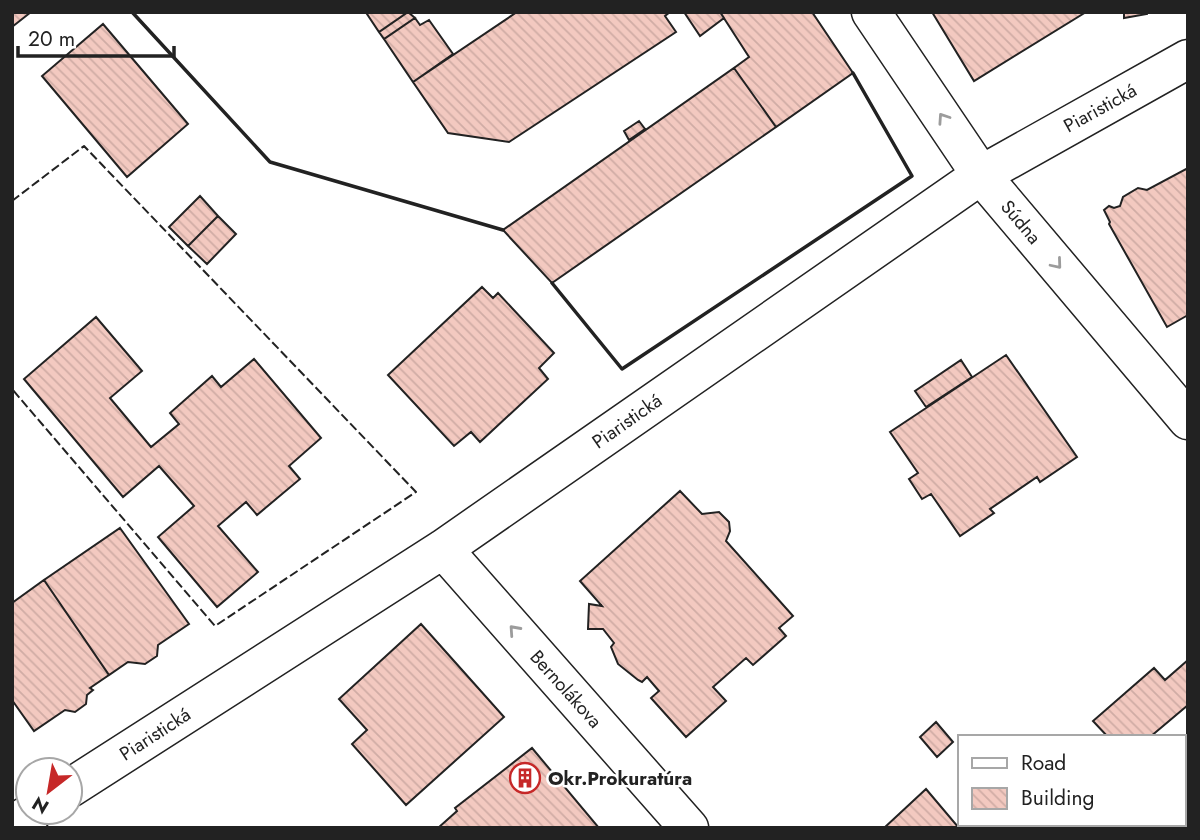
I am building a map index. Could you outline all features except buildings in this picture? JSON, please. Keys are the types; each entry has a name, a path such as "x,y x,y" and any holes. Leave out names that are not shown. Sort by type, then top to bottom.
{"street":[{"name":"Súdna","path":"871,12 981,175 1188,420"},
{"name":"Piaristická","path":"84,779 443,550 981,175 1188,59"},
{"name":"Bernolákova","path":"443,550 689,828"}],"fence":[{"path":"12,201 84,146 416,492 215,626 12,389"}],"wall":[{"path":"132,12 270,162 503,230"},
{"path":"552,283 622,369 912,176 853,73"}],"place":[{"name":"Okr.Prokuratúra","path":"525,778"}]}
